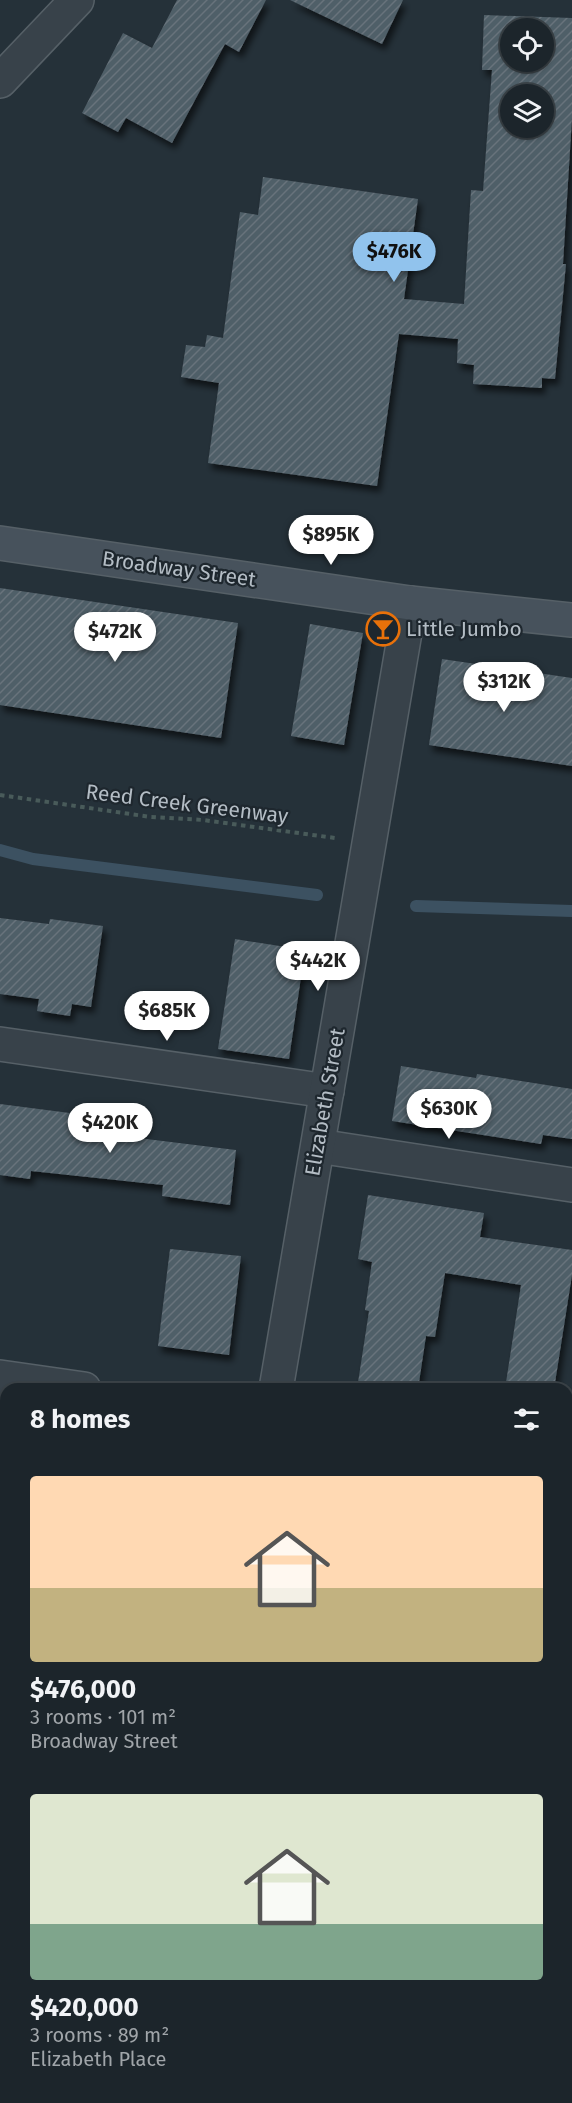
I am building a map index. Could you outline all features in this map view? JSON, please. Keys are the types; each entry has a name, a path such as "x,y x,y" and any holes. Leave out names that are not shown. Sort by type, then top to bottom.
{"main road":[{"name":"Broadway Street","path":"0,543 411,603 572,620"}],"street":[{"path":"0,81 77,0"},
{"name":"Elizabeth Street","path":"277,1383 411,603"},
{"path":"0,1044 327,1090"},
{"path":"318,1146 572,1185"},
{"path":"0,1377 42,1383"}],"path":[{"name":"Reed Creek Greenway","path":"0,795 151,817 203,820 370,842"}],"building":[{"path":"177,0 266,0 239,52 225,44 172,143 126,118 118,132 82,113 123,33 152,48"},
{"path":"290,0 403,0 382,44"},
{"path":"484,15 572,18 572,118 563,264 566,264 555,379 542,378 542,388 473,384 474,365 457,363 458,339 399,334 377,486 208,463 219,383 181,377 186,345 205,347 207,335 223,338 240,212 258,215 263,177 418,199 404,299 464,304 471,190 483,191 492,70 482,70"},
{"path":"0,588 238,623 221,738 0,705"},
{"path":"310,624 363,633 344,745 291,736"},
{"path":"442,659 572,678 572,766 429,745"},
{"path":"0,918 49,924 50,919 103,926 91,1007 72,1004 70,1016 37,1011 39,999 0,994"},
{"path":"235,939 305,950 289,1059 218,1049"},
{"path":"401,1066 476,1078 477,1074 572,1089 572,1139 543,1135 541,1144 392,1121"},
{"path":"0,1104 124,1120 122,1136 236,1150 230,1205 162,1196 163,1185 31,1171 30,1179 0,1175"},
{"path":"368,1195 484,1213 480,1237 572,1250 572,1275 555,1383 506,1383 521,1285 445,1273 435,1337 426,1336 419,1383 358,1383 369,1311 365,1310 372,1262 358,1259"},
{"path":"170,1249 241,1256 229,1355 158,1346"}],"waterway":[{"path":"0,850 33,859 317,895"},
{"path":"416,906 572,911"}],"place":[{"name":"Little Jumbo","path":"383,629"}]}
